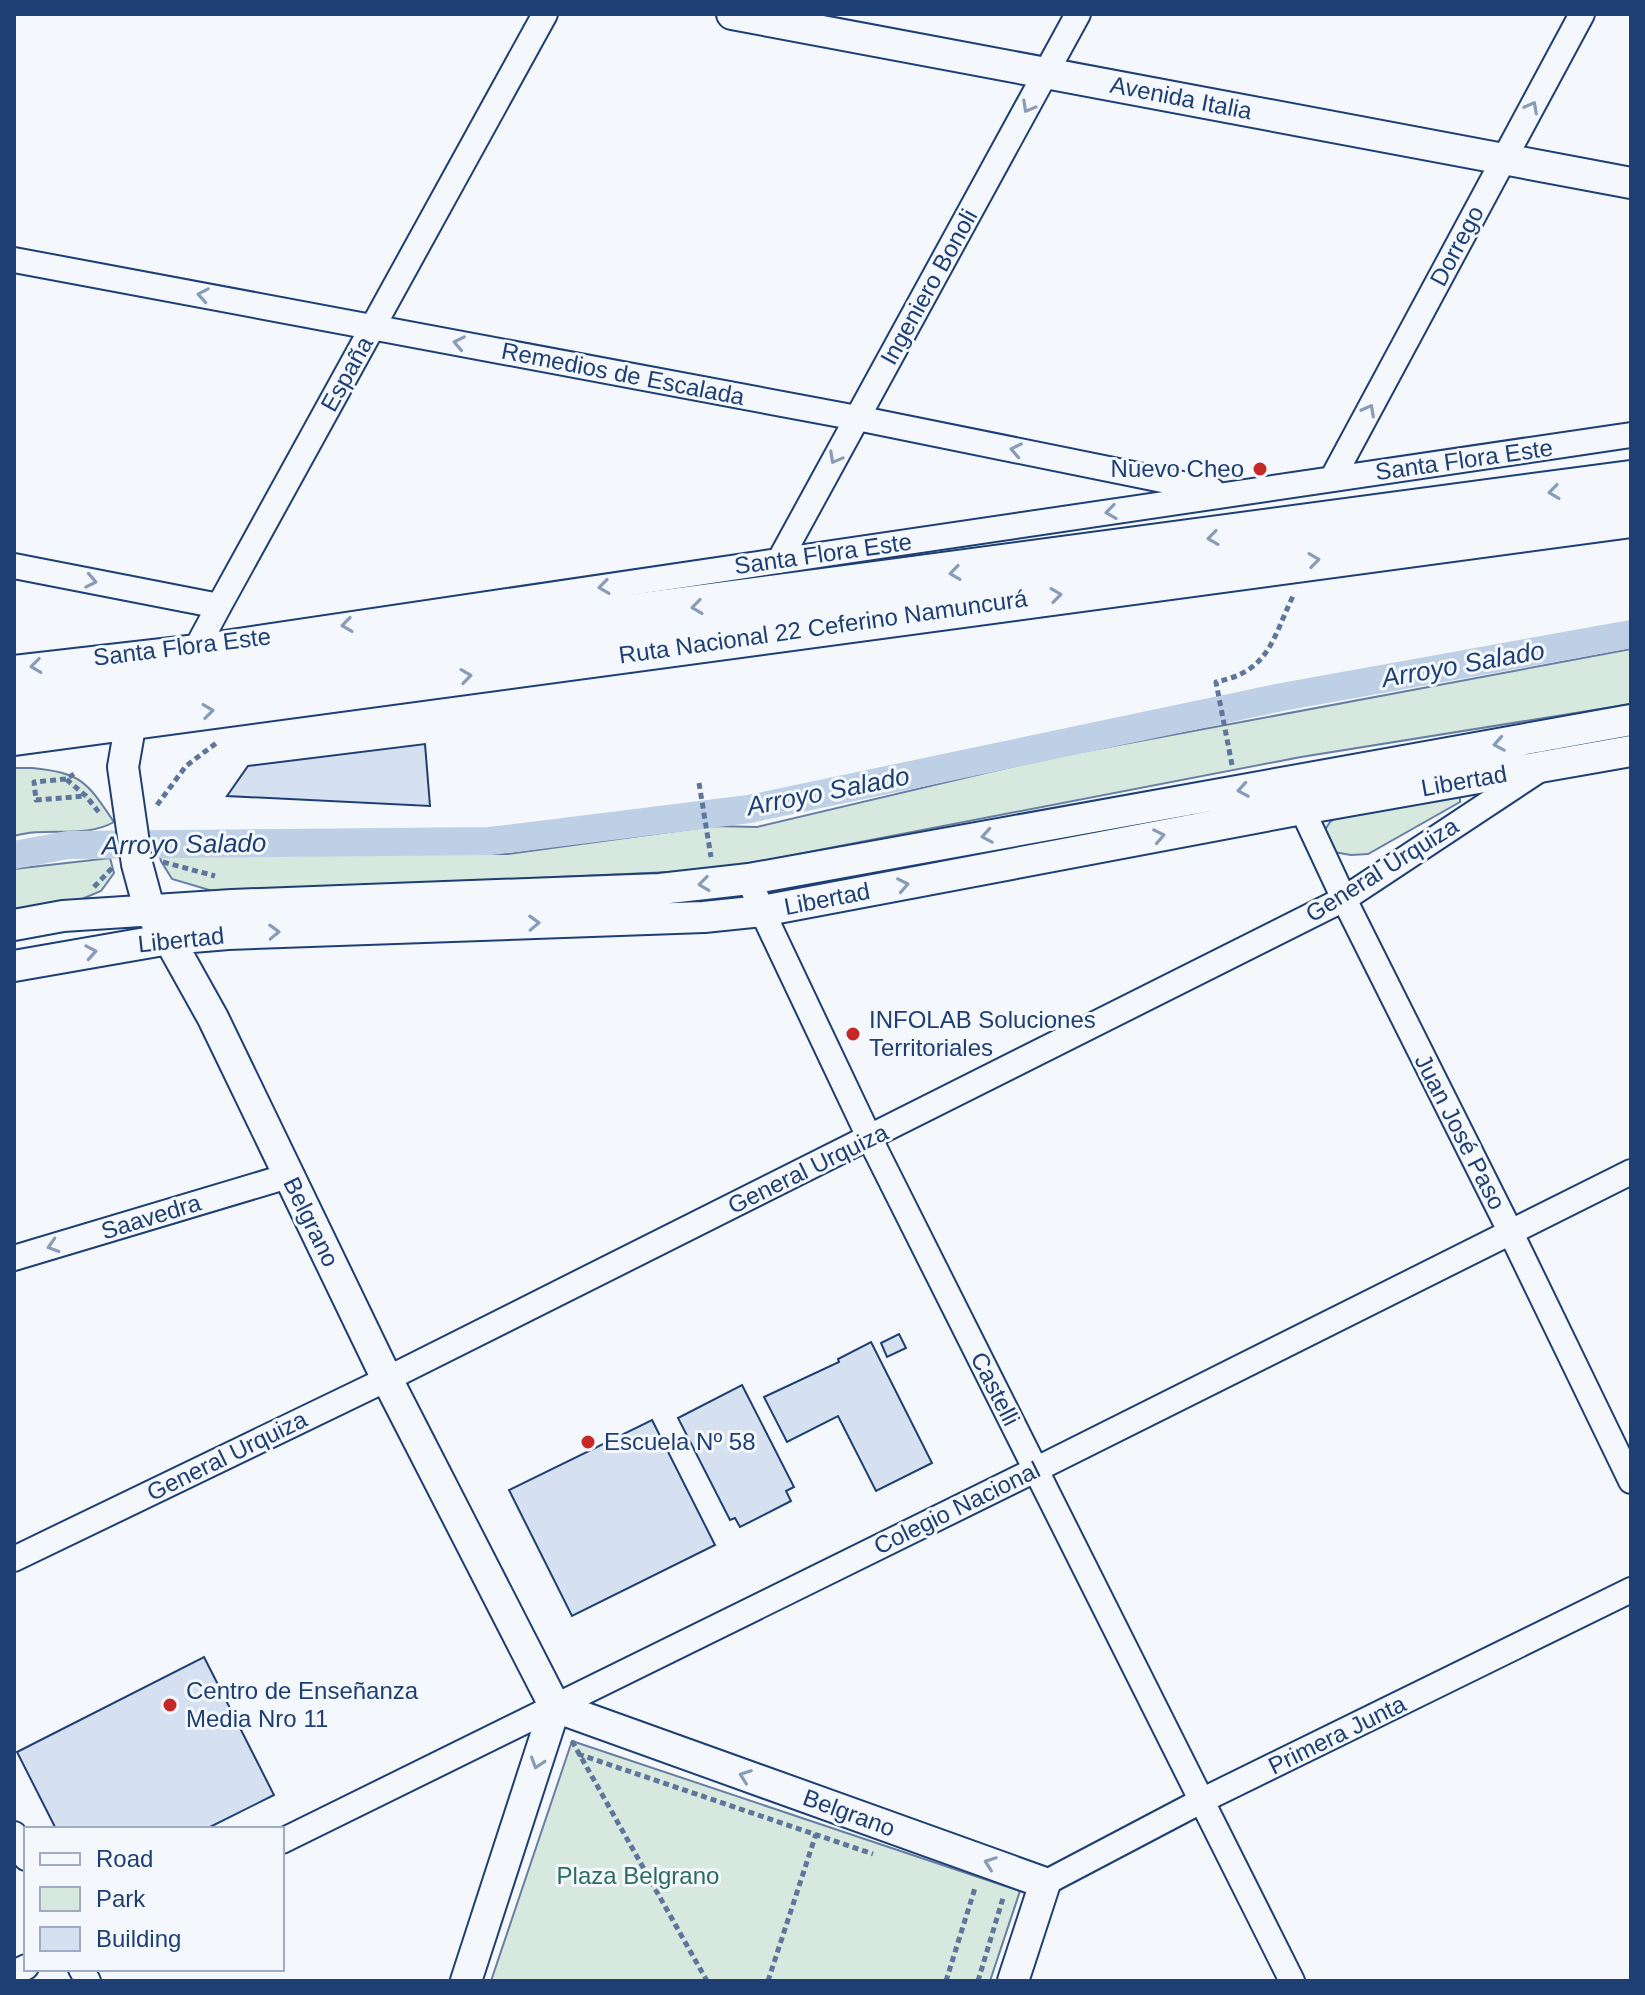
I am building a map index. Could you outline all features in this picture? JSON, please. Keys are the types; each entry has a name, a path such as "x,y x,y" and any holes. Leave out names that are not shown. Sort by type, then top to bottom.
{"highway":[{"name":"Ruta Nacional 22 Ceferino Namuncurá","path":"14,697 1631,481"},
{"name":"Ruta Nacional 22 Ceferino Namuncurá","path":"14,735 1631,517"}],"street":[{"name":"España","path":"131,721 141,701 197,647 545,14"},
{"name":"Avenida Italia","path":"732,14 1631,183"},
{"name":"Ingeniero Bonoli","path":"779,561 1078,14"},
{"name":"Dorrego","path":"1332,479 1582,14"},
{"name":"Remedios de Escalada","path":"14,260 857,418 1230,494"},
{"name":"Santa Flora Este","path":"14,668 197,647 1631,435"},
{"path":"14,566 219,606"},
{"name":"Libertad","path":"14,925 63,916 232,905 660,889 749,879 1631,720"},
{"name":"Belgrano","path":"131,721 123,767 132,819 146,862 150,912 169,939 213,1018 387,1379 555,1707 1045,1883"},
{"name":"General Urquiza","path":"14,1559 387,1379 1344,899 1542,768 1570,731"},
{"name":"Libertad","path":"14,966 169,939 228,934 704,917 762,911 1302,809 1631,751"},
{"name":"Juan José Paso","path":"1290,782 1344,899 1631,1481"},
{"name":"Castelli","path":"749,879 870,1139 1292,1981"},
{"name":"Colegio Nacional","path":"284,1840 1631,1172"},
{"name":"Saavedra","path":"14,1258 288,1176"},
{"name":"Primera Junta","path":"1045,1883 1201,1801 1631,1590"},
{"path":"466,1981 555,1707"},
{"path":"14,1834 24,1854"},
{"path":"1013,1981 1045,1883"}],"path":[{"path":"1217,769 1235,766 1216,682 1239,677 1263,660 1309,561"},
{"path":"66,779 86,796 132,819 161,797 186,766 220,740"},
{"path":"74,774 66,779 34,782 36,800 86,796"},
{"path":"699,783 713,866"},
{"path":"146,862 177,864 212,876 225,876"},
{"path":"555,1707 578,1754 707,1981"},
{"path":"578,1754 874,1854"},
{"path":"768,1981 816,1834"},
{"path":"946,1981 975,1888 961,1883"},
{"path":"978,1981 1005,1899 990,1894"}],"green space":[{"path":"1631,649 1631,704 1301,757 715,870 216,892 172,879 161,861 157,844 232,854 508,854 713,826 757,827 1049,758"},
{"path":"14,768 62,773 82,782 114,822 90,830 14,836"},
{"path":"1460,796 1460,802 1368,854 1334,852 1323,833 1330,822 1344,813"},
{"path":"110,858 114,873 101,891 82,899 14,911 14,869"},
{"name":"Plaza Belgrano","path":"572,1741 1020,1891 990,1981 491,1981"}],"building":[{"path":"425,744 430,806 227,796 248,766"},
{"path":"899,1334 906,1348 887,1357 881,1343"},
{"path":"871,1342 932,1463 876,1491 838,1416 787,1442 764,1397 839,1362 838,1359"},
{"path":"742,1385 794,1487 786,1491 791,1501 740,1527 735,1518 730,1520 678,1418"},
{"path":"652,1420 715,1545 572,1616 509,1490"},
{"name":"Centro de Enseñanza Media Nro 11","path":"204,1657 274,1795 210,1827 55,1827 17,1752"}],"waterway":[{"name":"Arroyo Salado","path":"14,855 68,845 490,841 749,809 1282,697 1631,634"}],"place":[{"name":"Nuevo Cheo","path":"1260,469"},
{"name":"INFOLAB Soluciones Territoriales","path":"853,1034"},
{"name":"Escuela Nº 58","path":"588,1442"},
{"name":"Centro de Enseñanza Media Nro 11","path":"170,1705"}]}
